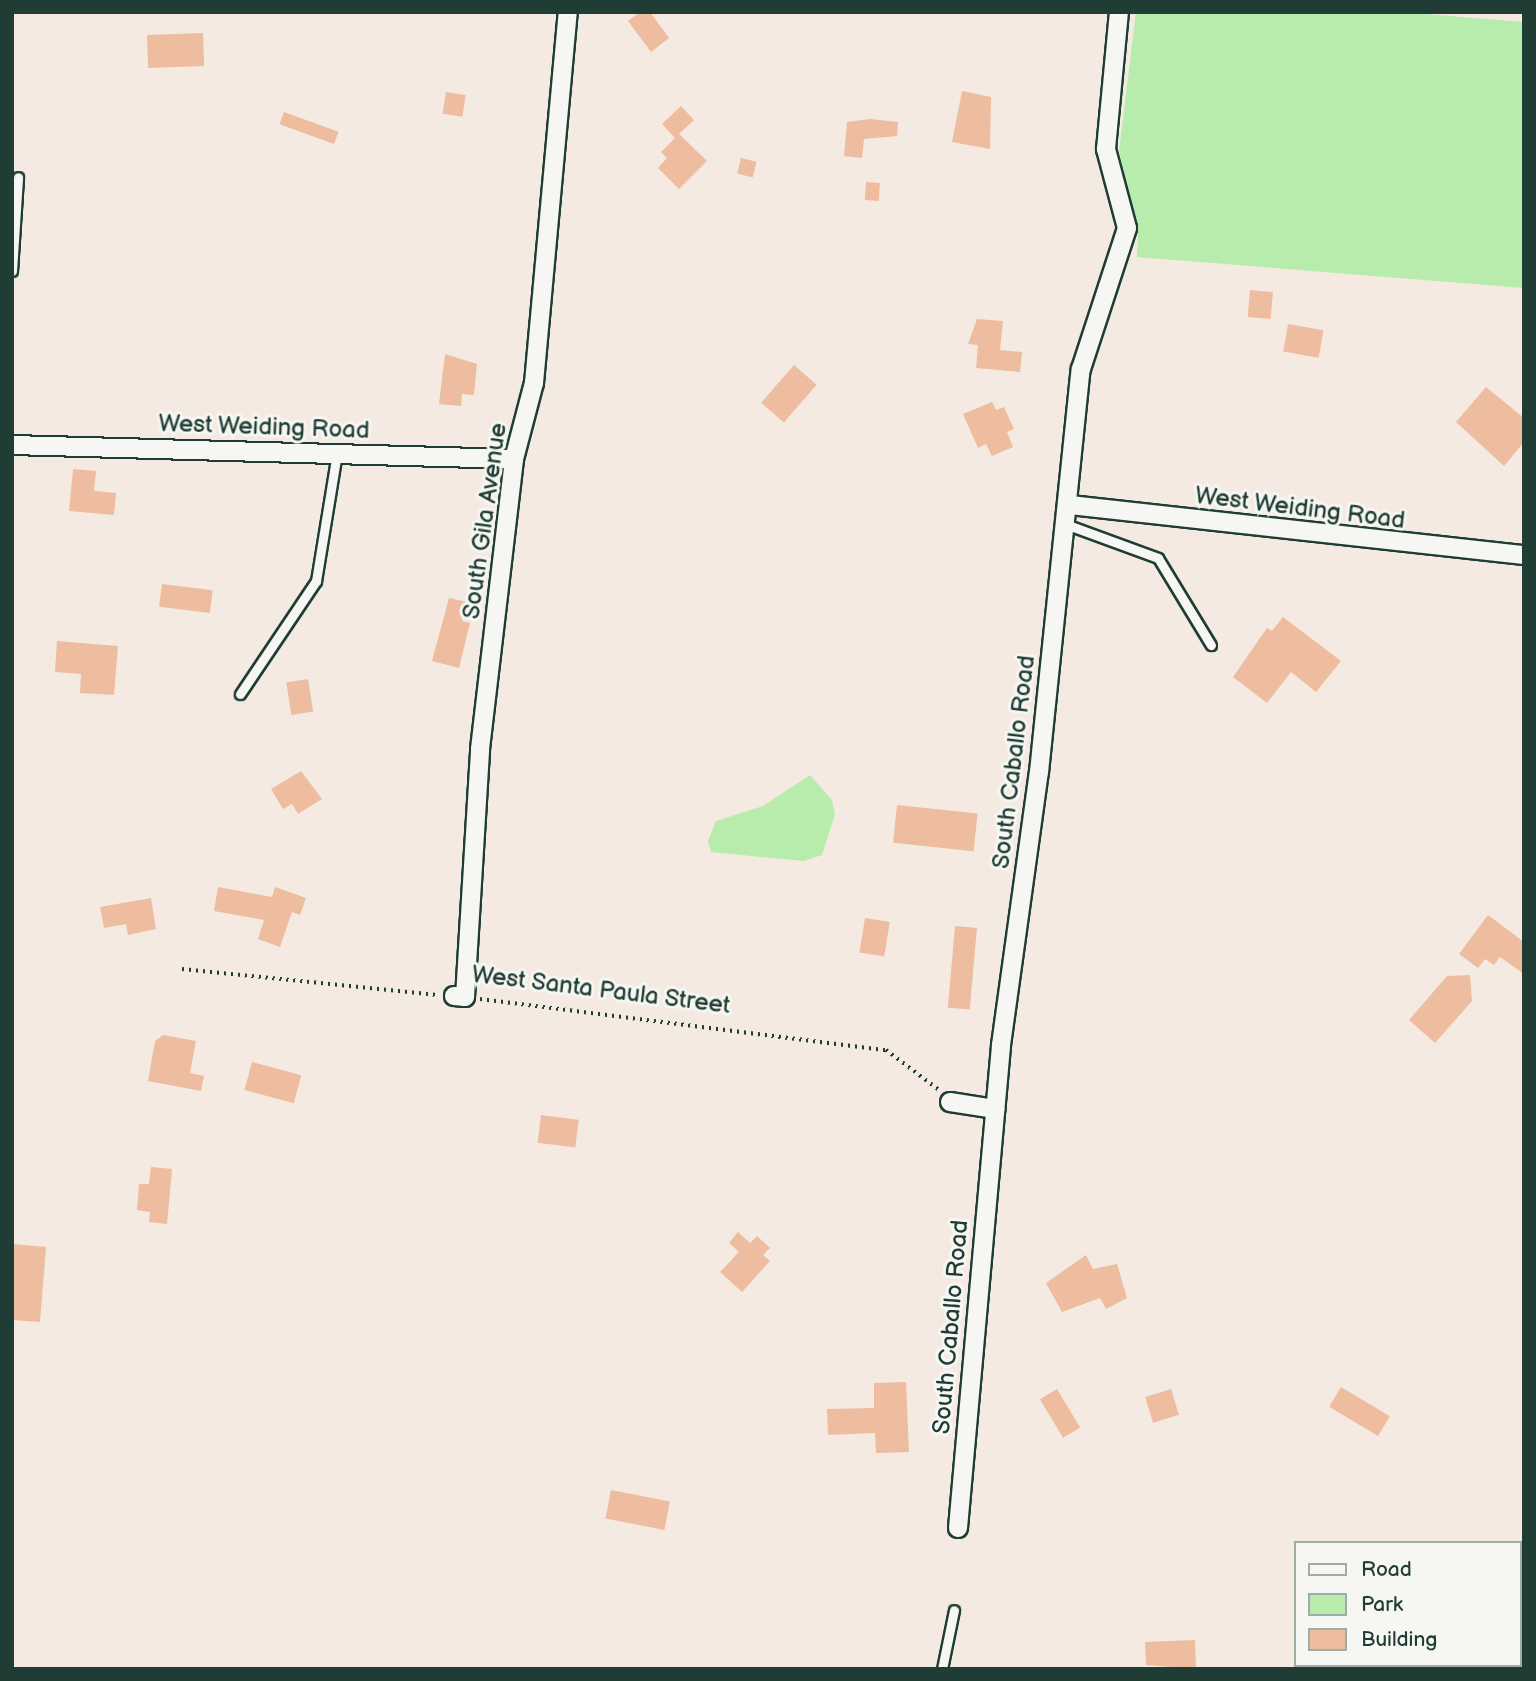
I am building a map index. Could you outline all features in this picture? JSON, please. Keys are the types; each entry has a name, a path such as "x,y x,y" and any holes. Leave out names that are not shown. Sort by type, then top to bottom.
{"street":[{"name":"South Gila Avenue","path":"459,996 480,749 514,459 534,383 568,12"},
{"name":"South Caballo Road","path":"958,1528 995,1109 1068,525 1081,369 1127,228 1106,149 1119,12"},
{"name":"West Weiding Road","path":"13,445 514,459"},
{"path":"12,456 13,445"},
{"name":"West Weiding Road","path":"1070,505 1524,555"},
{"path":"950,1102 995,1109"}],"lane":[{"path":"12,271 18,177"},
{"path":"240,694 316,581 337,453"},
{"path":"1068,525 1158,558 1211,645"},
{"path":"942,1669 954,1610"}],"path":[{"name":"West Santa Paula Street","path":"182,968 459,996 886,1050 922,1072 950,1102"}],"green space":[{"path":"1136,12 1401,12 1524,22 1524,288 1137,257 1138,231 1119,151"},
{"path":"810,775 832,800 835,814 822,855 804,861 711,852 708,841 716,821 763,806"}],"building":[{"path":"640,12 650,12 669,38 651,52 628,21"},
{"path":"203,33 204,66 148,68 147,35"},
{"path":"962,91 991,97 990,149 952,142"},
{"path":"446,92 466,95 462,117 443,114"},
{"path":"681,106 694,120 679,134 707,161 679,189 658,168 667,158 661,152 675,138 662,124"},
{"path":"284,112 339,132 334,144 280,124"},
{"path":"870,119 898,122 897,136 864,139 862,158 844,156 847,122"},
{"path":"741,158 757,162 753,177 737,174"},
{"path":"866,182 880,183 879,201 865,200"},
{"path":"1250,290 1273,292 1271,319 1248,317"},
{"path":"977,319 1003,321 1000,350 1022,352 1020,372 976,368 978,345 968,344"},
{"path":"1288,324 1323,330 1319,358 1283,352"},
{"path":"445,354 477,364 474,395 462,394 461,406 439,404"},
{"path":"794,365 817,385 784,422 761,403"},
{"path":"1486,387 1524,418 1524,442 1504,466 1456,422"},
{"path":"992,402 996,410 1004,407 1014,429 1007,432 1013,447 992,456 986,444 978,448 963,414"},
{"path":"73,469 96,471 94,491 116,493 114,515 69,511"},
{"path":"162,584 213,590 210,613 159,607"},
{"path":"449,598 467,602 462,621 470,623 459,668 432,661"},
{"path":"1283,617 1341,661 1316,692 1291,672 1267,703 1233,677 1267,628 1272,631"},
{"path":"57,641 118,646 114,695 80,693 81,674 55,672"},
{"path":"308,679 313,712 291,715 286,682"},
{"path":"301,771 322,799 298,814 292,804 283,809 271,789"},
{"path":"897,805 978,813 974,851 893,843"},
{"path":"218,887 272,897 275,887 306,898 300,915 292,912 280,947 258,939 264,920 214,911"},
{"path":"151,898 156,929 128,935 126,924 104,928 100,907"},
{"path":"1488,915 1524,942 1524,974 1500,957 1494,965 1485,959 1478,968 1459,954"},
{"path":"865,918 890,922 884,956 860,953"},
{"path":"955,926 977,928 970,1010 948,1008"},
{"path":"1470,975 1472,1001 1435,1043 1409,1020 1447,976"},
{"path":"163,1035 196,1041 190,1073 204,1076 201,1091 148,1081 155,1041"},
{"path":"252,1062 301,1075 294,1103 244,1090"},
{"path":"541,1115 579,1120 575,1147 538,1143"},
{"path":"151,1167 172,1169 167,1224 149,1222 150,1212 137,1210 139,1184 149,1184"},
{"path":"738,1232 750,1243 757,1236 770,1248 763,1255 770,1261 742,1292 720,1272 739,1252 729,1243"},
{"path":"12,1244 46,1247 40,1322 12,1320"},
{"path":"1086,1255 1093,1269 1117,1264 1127,1298 1106,1309 1100,1298 1062,1312 1046,1283"},
{"path":"906,1382 909,1452 876,1453 875,1433 828,1435 827,1409 874,1408 874,1383"},
{"path":"1341,1387 1390,1416 1378,1436 1329,1407"},
{"path":"1057,1389 1080,1428 1063,1438 1040,1399"},
{"path":"1171,1389 1179,1415 1153,1423 1145,1397"},
{"path":"611,1490 670,1501 664,1530 605,1518"},
{"path":"1195,1640 1196,1669 1146,1665 1145,1642"}]}
